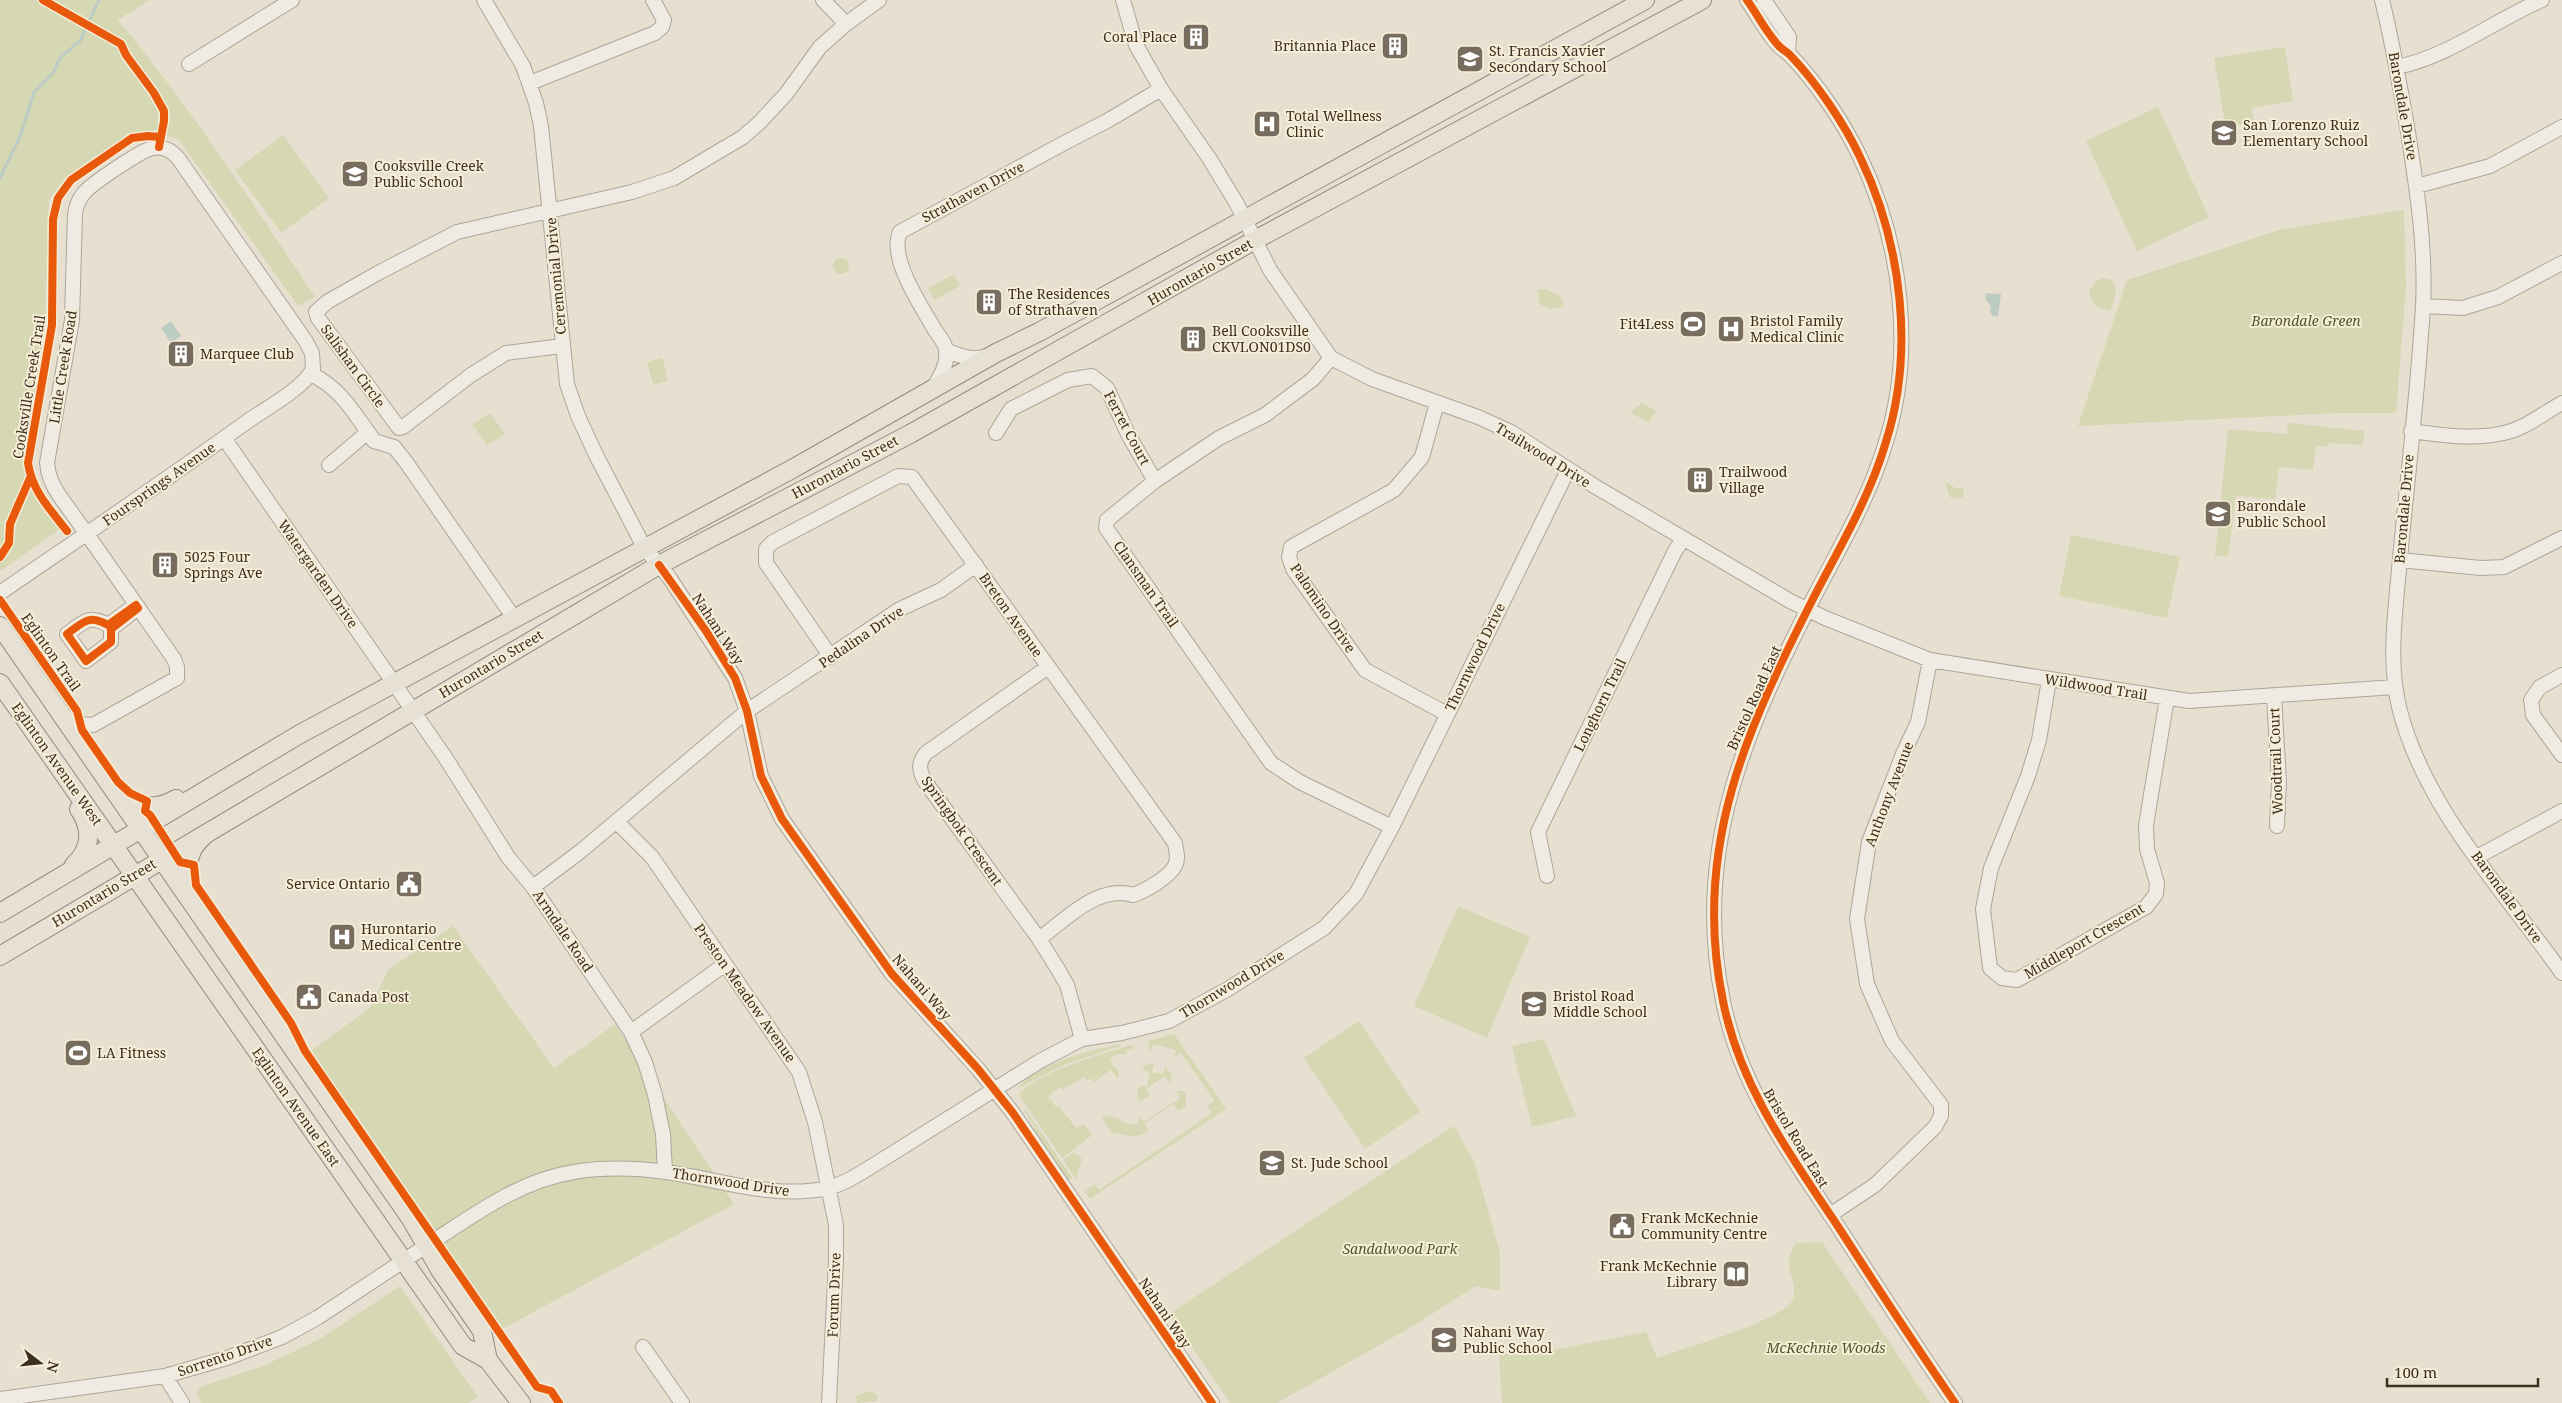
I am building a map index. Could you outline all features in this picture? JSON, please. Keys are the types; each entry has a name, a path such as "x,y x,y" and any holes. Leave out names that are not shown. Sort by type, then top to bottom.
{"main road":[{"name":"Hurontario Street","path":"0,913 300,734 644,547 794,468 996,353 1039,332 1645,0"},
{"name":"Hurontario Street","path":"0,956 162,858 659,565 910,434 1255,240 1702,0"},
{"path":"0,626 162,858"},
{"name":"Eglinton Avenue West","path":"0,683 113,846"},
{"path":"54,881 86,853 88,835 85,819 59,781 59,767"},
{"path":"109,782 133,802 150,807 169,802 185,793 201,794"},
{"path":"216,937 214,920 194,892 188,878 188,869 192,852 197,842 228,819"},
{"name":"Eglinton Avenue East","path":"113,846 463,1346 488,1360 521,1403"},
{"name":"Eglinton Avenue East","path":"162,858 410,1219 430,1243 440,1270 482,1331 488,1360"}],"street":[{"path":"190,64 292,0"},
{"name":"Ceremonial Drive","path":"484,0 514,49 530,83 541,126 567,384 578,416 596,455 644,547 659,565"},
{"path":"530,83 655,34 662,28 664,20 653,0"},
{"path":"823,0 846,24"},
{"path":"550,210 655,186 674,178 743,136 772,110 786,94 820,47 846,24 879,0"},
{"name":"Trailwood Drive","path":"1122,0 1136,45 1161,88 1200,144 1280,285 1331,358 1372,379 1478,417 1511,432 1568,470 1683,539 1808,610"},
{"name":"Bristol Road East","path":"1747,0 1778,46 1788,53 1827,102 1860,157 1872,186 1888,237 1900,304 1901,338 1893,415 1886,442 1865,497 1808,610 1759,714 1729,793 1720,829 1715,867 1714,943 1722,1001 1742,1067 1773,1127 1955,1403"},
{"name":"Bristol Road East","path":"1764,0 1788,37 1788,53"},
{"name":"Barondale Drive","path":"2382,0 2397,67 2416,186 2423,248 2423,306 2394,620 2395,687 2404,726 2426,782 2477,857 2556,953 2562,973"},
{"path":"2397,67 2415,63 2462,42 2542,0"},
{"name":"Strathaven Drive","path":"946,350 908,280 897,250 897,240 900,232 1108,121 1161,88"},
{"path":"2416,186 2490,166 2562,127"},
{"name":"Little Creek Road","path":"62,715 75,724 93,726 177,678 177,667 174,659 54,487 49,477 47,463 72,320 75,214 79,199 90,187 148,149 161,148 174,154 311,350 312,371"},
{"name":"Salishan Circle","path":"550,210 457,232 326,302 316,312 324,326 399,428 403,428 471,375 506,353 562,346"},
{"path":"2423,306 2463,308 2498,297 2562,263"},
{"path":"932,390 941,378 946,350 965,357 978,359 996,353"},
{"name":"Clansman Trail","path":"1331,358 1314,379 1265,415 1219,438 1155,482 1107,520 1106,528 1271,763 1300,782 1392,827"},
{"path":"312,371 329,383 342,396 374,441 394,447 400,454 514,618"},
{"name":"Foursprings Avenue","path":"0,593 302,383 312,371"},
{"name":"Ferret Court","path":"996,433 1012,409 1068,380 1092,376 1107,388 1129,436 1155,482"},
{"name":"Palomino Drive","path":"1436,403 1422,457 1394,490 1291,547 1289,557 1293,568 1365,670 1447,714"},
{"path":"2411,431 2481,436 2505,433 2522,427 2562,403"},
{"path":"329,464 368,432"},
{"name":"Watergarden Drive","path":"224,438 412,711"},
{"name":"Thornwood Drive","path":"430,1243 524,1186 573,1172 616,1169 665,1172 795,1192 828,1188 869,1168 1040,1061 1082,1039 1122,1033 1169,1021 1228,989 1324,928 1356,894 1392,827 1568,470"},
{"name":"Breton Avenue","path":"831,657 766,563 765,553 770,544 898,476 906,475 916,480 1174,843 1178,856 1175,866 1169,873 1140,893 1133,895 1123,892 1108,894 1091,900 1039,939"},
{"path":"2400,560 2481,568 2504,567 2562,538"},
{"name":"Longhorn Trail","path":"1547,876 1538,832 1674,551 1683,539"},
{"name":"Nahani Way","path":"659,565 735,678 747,711 761,776 782,819 892,974 994,1090 1212,1403"},
{"name":"Pedalina Drive","path":"533,887 617,822 747,711 831,657 900,609 940,590 976,565"},
{"path":"137,606 111,628 111,642 86,661 67,634 88,619 96,618 108,625 137,606"},
{"name":"Wildwood Trail","path":"1808,610 1930,660 2167,698 2189,700 2274,696 2395,687"},
{"name":"Anthony Avenue","path":"1830,1215 1876,1185 1935,1127 1941,1116 1942,1105 1892,1041 1867,984 1857,919 1868,842 1902,754 1918,722 1930,660"},
{"name":"Springbok Crescent","path":"1048,667 926,753 920,761 920,769 924,780 1039,939 1067,985 1082,1039"},
{"path":"2562,675 2540,687 2531,700 2533,715 2562,755"},
{"name":"Middleport Crescent","path":"2048,680 2039,740 2028,776 1990,868 1983,909 1990,968 2002,978 2017,980 2146,907 2153,900 2157,883 2148,849 2146,825 2167,698"},
{"name":"Woodtrail Court","path":"2274,696 2279,782 2277,826"},
{"name":"Armdale Road","path":"412,711 445,757 508,857 533,887 631,1032 645,1062 655,1095 663,1134 665,1172"},
{"path":"2477,857 2562,811"},
{"name":"Preston Meadow Avenue","path":"617,822 652,857 724,965 799,1072 815,1122 828,1188"},
{"path":"631,1032 724,965"},
{"name":"Forum Drive","path":"828,1188 836,1225 829,1403"},
{"name":"Sorrento Drive","path":"0,1399 164,1376 218,1362 282,1337 331,1309 430,1243"},
{"path":"643,1347 682,1403"},
{"path":"164,1376 182,1403"}],"green space":[{"path":"0,0 150,0 118,20 196,121 315,297 298,306 179,140 156,131 132,133 64,179 49,200 45,328 26,480 62,528 0,571"},
{"path":"2285,47 2293,101 2252,108 2254,122 2231,126 2233,135 2227,136 2214,58"},
{"path":"2158,107 2209,217 2137,251 2086,141"},
{"path":"283,135 329,198 281,233 235,170"},
{"name":"Barondale Green","path":"2404,210 2406,287 2396,413 2340,413 2078,426 2127,280 2282,229"},
{"path":"838,258 844,258 849,263 847,272 838,274 833,269 833,263"},
{"path":"954,274 960,286 935,300 928,288"},
{"path":"2102,278 2112,280 2116,291 2110,310 2098,308 2089,292 2094,283"},
{"path":"1545,289 1560,296 1564,307 1549,309 1540,304 1537,290"},
{"path":"660,358 663,359 668,381 653,385 647,362"},
{"path":"1642,403 1656,411 1649,423 1630,412"},
{"path":"490,413 505,434 487,445 472,424"},
{"path":"2288,423 2365,431 2362,445 2329,443 2328,447 2316,446 2313,470 2279,467 2275,499 2236,496 2228,557 2215,556 2228,429 2287,434"},
{"path":"1945,481 1955,488 1964,488 1963,497 1954,499 1949,496"},
{"path":"2071,535 2180,557 2167,618 2059,596"},
{"path":"1458,906 1530,937 1487,1038 1414,1006"},
{"path":"453,926 554,1068 615,1024 734,1204 500,1330 309,1052 370,1008 388,970"},
{"path":"1359,1021 1420,1112 1365,1149 1304,1058"},
{"path":"1174,1034 1226,1109 1090,1199 1084,1191 1095,1184 1099,1190 1212,1113 1207,1106 1215,1101 1181,1053 1174,1058 1176,1050 1153,1044 1150,1054 1148,1041"},
{"path":"1544,1039 1576,1116 1532,1127 1512,1046"},
{"path":"1119,1044 1120,1046 1064,1065 1017,1089 1036,1072 1050,1065 1079,1054"},
{"path":"1132,1045 1134,1050 1127,1049 1126,1054 1119,1054 1110,1058 1113,1066 1119,1072 1118,1079 1111,1070 1094,1082 1091,1078 1087,1081 1084,1077 1062,1090 1060,1087 1048,1096 1056,1107 1059,1106 1076,1128 1084,1124 1092,1135 1062,1158 1019,1095 1039,1079 1054,1072"},
{"path":"1146,1064 1154,1064 1152,1072 1163,1074 1165,1067 1172,1075 1170,1083 1165,1076 1146,1089 1150,1096 1140,1101 1137,1097 1139,1086 1147,1087 1150,1072 1142,1070"},
{"path":"1175,1091 1186,1093 1186,1106 1178,1111 1173,1104 1144,1124 1149,1131 1144,1134 1131,1136 1111,1132 1102,1118 1107,1114 1121,1119 1121,1122 1138,1125 1139,1115 1144,1122 1180,1098"},
{"path":"1026,1110 1073,1179 1067,1179 1033,1129 1035,1127 1024,1111"},
{"name":"Sandalwood Park","path":"1454,1126 1474,1161 1500,1253 1500,1291 1476,1286 1413,1326 1277,1403 1230,1403 1169,1314"},
{"path":"1074,1152 1082,1159 1076,1179 1063,1160"},
{"name":"McKechnie Woods","path":"1822,1242 1930,1403 1502,1403 1499,1354 1531,1354 1646,1332 1657,1358 1709,1341 1753,1325 1786,1307 1794,1295 1789,1262 1795,1243"},
{"path":"400,1286 478,1397 468,1403 201,1403 196,1393 200,1387 263,1366 320,1339"},
{"path":"871,1391 877,1395 877,1401 857,1403 856,1396"}],"shaded area":[{"path":"1986,293 2001,294 1998,316 1993,316 1990,312 1991,306 1985,299"},
{"path":"171,321 181,336 171,343 161,328"}],"waterway":[{"path":"0,178 21,134 34,92 53,73 60,58 80,41 99,0"}],"cycle path":[{"path":"43,0 121,44 126,55 154,93 164,111 159,147"},
{"path":"1747,0 1774,40 1800,66 1819,90 1838,117 1860,157 1886,226 1900,299 1901,336 1900,373 1894,410 1885,445 1871,484 1768,691 1748,740 1732,789 1720,839 1714,891 1715,945 1723,1001 1742,1063 1769,1120 1955,1403"},
{"name":"Cooksville Creek Trail","path":"67,531 38,491 33,482 28,463 52,325 53,219 58,198 71,180 132,138 160,137"},
{"path":"0,557 9,543 10,524 30,478"},
{"path":"659,565 706,631 735,678 747,711 761,776 782,819 892,974 978,1069 1013,1113 1212,1403"},
{"name":"Eglinton Trail","path":"0,600 77,711 82,730 118,782 130,793 147,801 145,811 150,815 180,862 194,865 196,885 291,1023 305,1051 537,1387 551,1391 559,1403"},
{"path":"136,605 108,625 96,620 86,621 67,634 86,661 111,642 111,629 138,608"}],"place":[{"name":"Coral Place","path":"1196,37"},
{"name":"Britannia Place","path":"1395,46"},
{"name":"St. Francis Xavier Secondary School","path":"1470,59"},
{"name":"Total Wellness Clinic","path":"1267,124"},
{"name":"San Lorenzo Ruiz Elementary School","path":"2224,133"},
{"name":"Cooksville Creek Public School","path":"355,174"},
{"name":"The Residences of Strathaven","path":"989,302"},
{"name":"Fit4Less","path":"1693,324"},
{"name":"Bristol Family Medical Clinic","path":"1731,329"},
{"name":"Bell Cooksville CKVLON01DS0","path":"1193,339"},
{"name":"Marquee Club","path":"181,354"},
{"name":"Trailwood Village","path":"1700,480"},
{"name":"Barondale Public School","path":"2218,514"},
{"name":"5025 Four Springs Ave","path":"165,565"},
{"name":"Service Ontario","path":"409,884"},
{"name":"Hurontario Medical Centre","path":"342,937"},
{"name":"Canada Post","path":"309,997"},
{"name":"Bristol Road Middle School","path":"1534,1004"},
{"name":"LA Fitness","path":"78,1053"},
{"name":"St. Jude School","path":"1272,1163"},
{"name":"Frank McKechnie Community Centre","path":"1622,1226"},
{"name":"Frank McKechnie Library","path":"1736,1274"},
{"name":"Nahani Way Public School","path":"1444,1340"}]}
